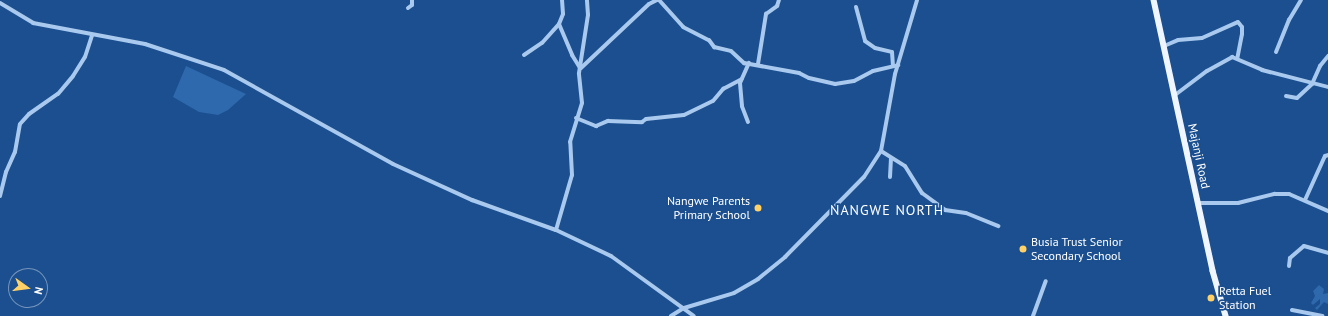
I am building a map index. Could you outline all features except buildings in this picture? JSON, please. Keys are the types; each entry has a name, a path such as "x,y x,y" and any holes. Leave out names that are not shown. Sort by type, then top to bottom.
{"main road":[{"name":"Majanji Road","path":"1154,0 1198,203 1226,316"}],"street":[{"path":"408,8 412,5 412,0"},
{"path":"524,55 542,43 559,24 563,14 562,0"},
{"path":"556,230 572,175 570,142 583,98 580,69 588,15 587,0"},
{"path":"580,69 649,4 658,0 683,27 708,40 714,47 731,51 739,61 799,73 809,78 835,84 854,81 873,70 895,65"},
{"path":"758,64 766,14 777,6 779,0"},
{"path":"671,316 684,308 734,293 769,270 864,177 881,150 895,65 917,0"},
{"path":"1276,52 1289,20 1301,0"},
{"path":"0,2 33,23 145,44 224,70 393,164 472,200 556,230 610,256 694,316"},
{"path":"856,7 865,41 875,48 893,53 895,65"},
{"path":"1164,46 1178,40 1202,38 1238,22 1242,27 1242,34 1237,59"},
{"path":"559,24 572,55 580,69"},
{"path":"0,196 6,172 15,152 20,124 29,114 58,94 73,76 85,57 92,35"},
{"path":"1286,96 1297,98 1312,84 1320,66 1328,56"},
{"path":"1175,95 1212,68 1232,57 1262,70 1328,87"},
{"path":"748,122 742,106 740,83 749,63"},
{"path":"576,118 596,126 608,121 642,122 644,119 684,115 713,101 723,88 742,79"},
{"path":"881,150 905,166 922,193 945,210 966,213 998,226"},
{"path":"1305,200 1325,156 1328,155"},
{"path":"890,177 891,158"},
{"path":"1198,203 1238,203 1275,194 1289,194 1328,211"},
{"path":"1288,266 1290,258 1304,246 1328,253"},
{"path":"1033,316 1046,281"},
{"path":"1292,310 1322,316"}],"shaded area":[{"path":"186,66 246,94 228,110 218,115 199,112 173,97"},
{"path":"1319,285 1324,289 1323,294 1328,293 1328,304 1324,302 1317,310 1315,308 1320,304 1320,299 1313,305 1311,303 1315,296 1313,291"}],"place":[{"name":"Nangwe Parents Primary School","path":"758,208"},
{"name":"Busia Trust Senior Secondary School","path":"1023,249"},
{"name":"Retta Fuel Station","path":"1211,298"}],"district":[{"name":"NANGWE NORTH","path":"887,210"}]}
